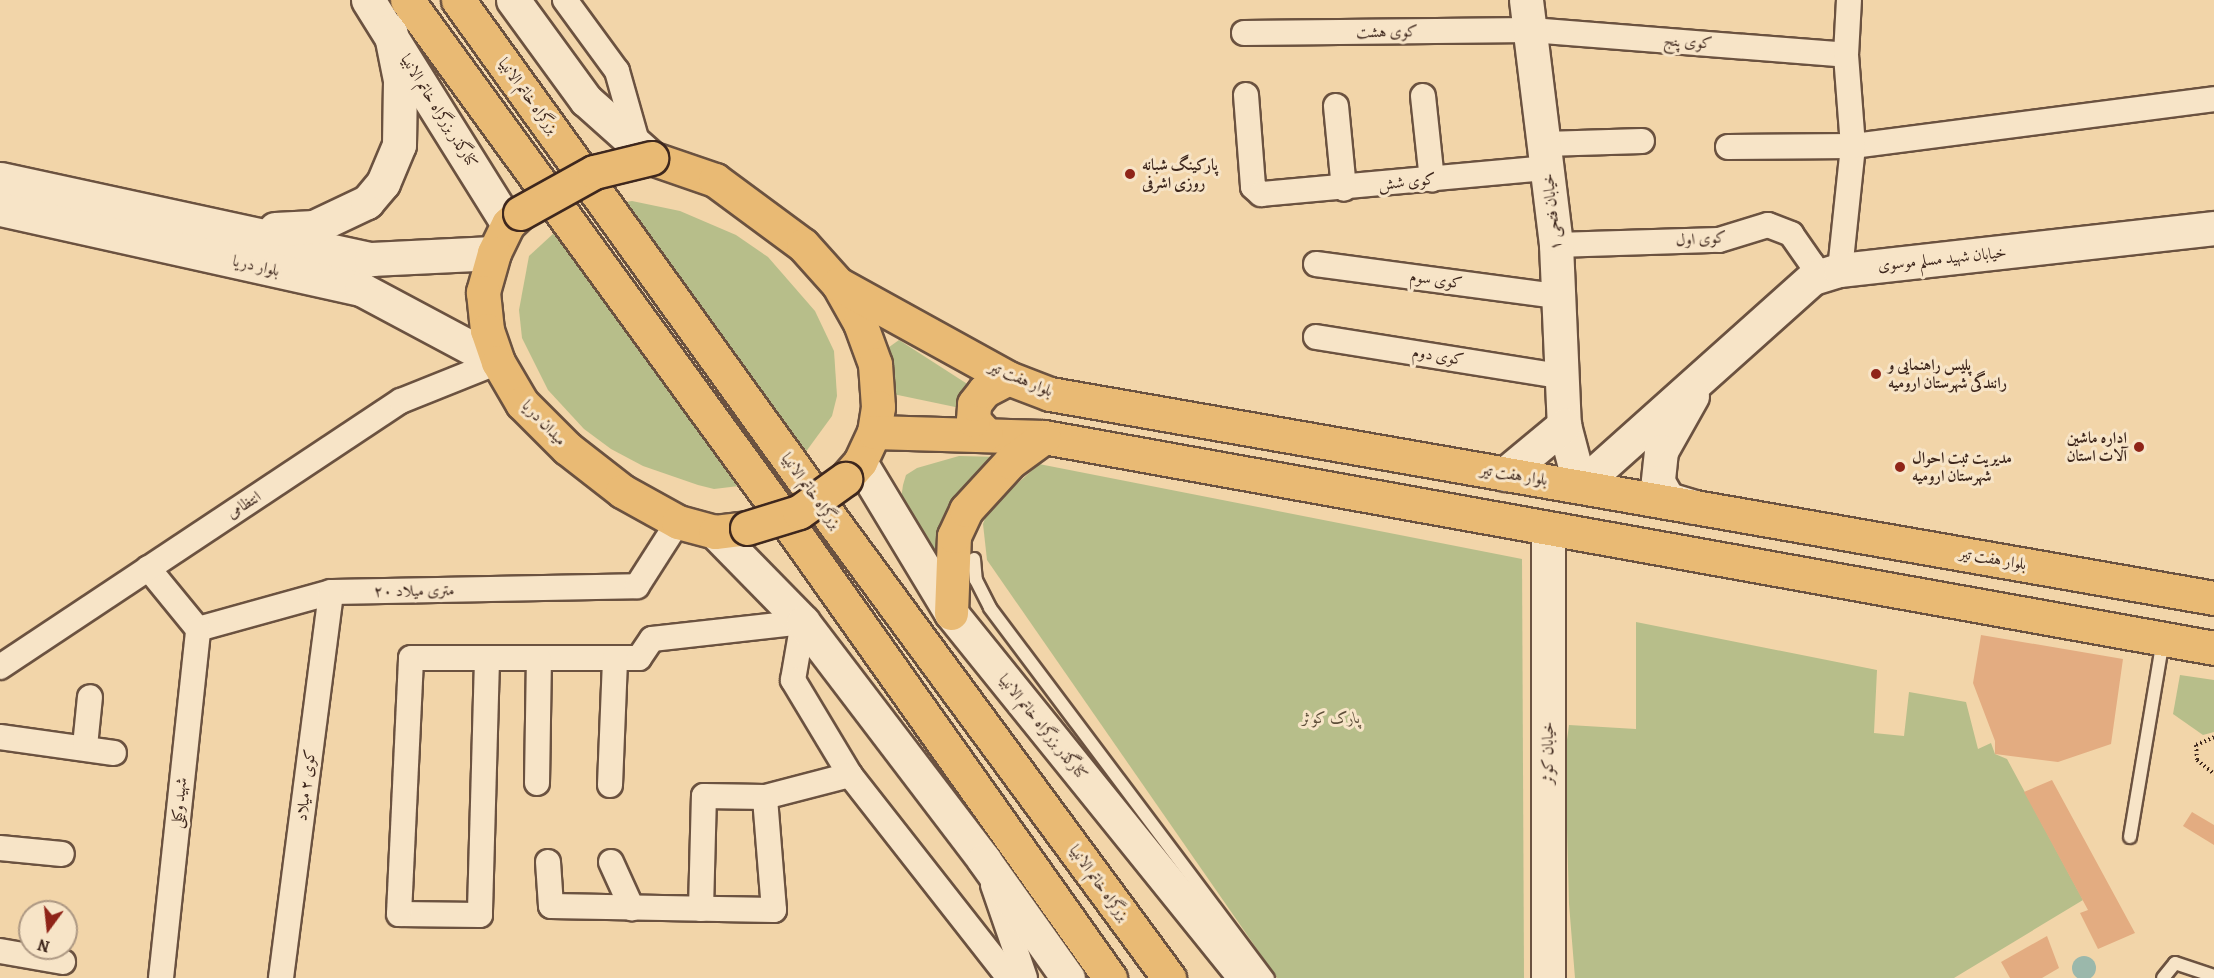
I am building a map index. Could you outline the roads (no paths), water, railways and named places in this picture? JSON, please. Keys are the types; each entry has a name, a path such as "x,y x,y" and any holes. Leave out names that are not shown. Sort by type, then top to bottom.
{"main road":[{"name":"کنارگذر بزرگراه خاتم الانبیا","path":"368,0 514,218"},
{"path":"407,0 804,546 1110,978"},
{"name":"بزرگراه خاتم الانبیا","path":"458,0 835,524 1169,978"},
{"path":"513,0 586,100 645,152 715,180 803,245 838,284 860,323 874,364 878,407 874,432 853,470 799,512 731,530 984,860 1068,978"},
{"name":"خیابان فتحی ۱","path":"1528,15 1556,245 1560,376 1564,425 1580,486"},
{"path":"232,231 314,227 367,202 378,189 399,145 400,80 390,30"},
{"path":"514,218 594,172 645,152"},
{"name":"بلوار دریا","path":"0,179 232,231 371,259 494,252"},
{"name":"بلوار دریا","path":"0,209 361,290 498,362"},
{"name":"میدان دریا","path":"514,218 494,252 483,292 487,330 498,362 522,402 567,448 622,491 678,522 731,530"},
{"name":"خیابان شهید مسلم موسوی","path":"1827,274 2214,228"},
{"path":"1580,486 1706,371 1827,274"},
{"name":"بلوار هفت تیر","path":"838,284 1008,378 1050,394 2214,598"},
{"path":"1698,508 1668,499 1658,482 1661,451 1706,371"},
{"path":"986,434 973,420 974,404 984,391 1008,378"},
{"path":"1505,474 1564,425"},
{"path":"874,432 1044,437 2214,648"},
{"path":"951,613 954,536 966,510 1010,462 1044,437"},
{"name":"کنارگذر بزرگراه خاتم الانبیا","path":"853,470 951,613 1245,978"},
{"name":"خیابان کوثر","path":"1548,529 1548,978"},
{"path":"1819,576 1826,530"},
{"path":"2164,639 2172,590"}],"street":[{"path":"565,0 617,71 645,152"},
{"path":"1827,274 1853,146 1846,55 1849,0"},
{"name":"کوی پنج","path":"1528,15 1846,55"},
{"name":"کوی هشت","path":"1244,33 1528,15"},
{"name":"کوی شش","path":"1246,95 1253,187 1266,194 1432,180 1546,156"},
{"path":"1423,96 1432,180"},
{"path":"1728,147 1853,146 2214,99"},
{"path":"1336,106 1344,189"},
{"path":"1546,156 1642,141"},
{"name":"کوی اول","path":"1556,245 1719,240 1768,225 1791,234 1812,264 1827,274"},
{"name":"کوی سوم","path":"1316,264 1557,296"},
{"name":"کوی دوم","path":"1316,337 1560,376"},
{"name":"انتظامی","path":"0,667 402,401 498,362"},
{"name":"۲۰ متری میلاد","path":"198,629 331,592 637,586 678,522"},
{"path":"148,568 198,629"},
{"name":"کوی ۲ میلاد","path":"281,978 331,592"},
{"path":"487,660 480,915 399,914 411,658 487,660 639,658 652,639 803,622 793,680 850,775 1008,977"},
{"name":"شهید وکیلی","path":"161,978 198,629"},
{"path":"610,785 615,658"},
{"path":"537,783 539,659"},
{"path":"85,746 90,697"},
{"path":"0,737 85,746 114,753"},
{"path":"701,909 704,796 765,796 850,775"},
{"path":"548,862 551,906 774,910 765,796"},
{"path":"0,848 62,854"},
{"path":"984,860 1008,977"},
{"path":"611,862 632,908"},
{"path":"0,951 63,962"}],"lane":[{"path":"974,559 976,580 990,608 1268,978"},
{"path":"2130,837 2164,639"},
{"path":"2163,978 2175,963 2214,976"}],"place":[{"name":"پارکینگ شبانه روزی اشرفی","path":"1130,174"},
{"name":"پلیس راهنمایی و رانندگی شهرستان ارومیه","path":"1876,374"},
{"name":"اداره ماشین آلات استان","path":"2139,447"},
{"name":"مدیریت ثبت احوال شهرستان ارومیه","path":"1900,467"}],"park label":[{"name":"پارک کوثر","path":"1331,718"}]}
